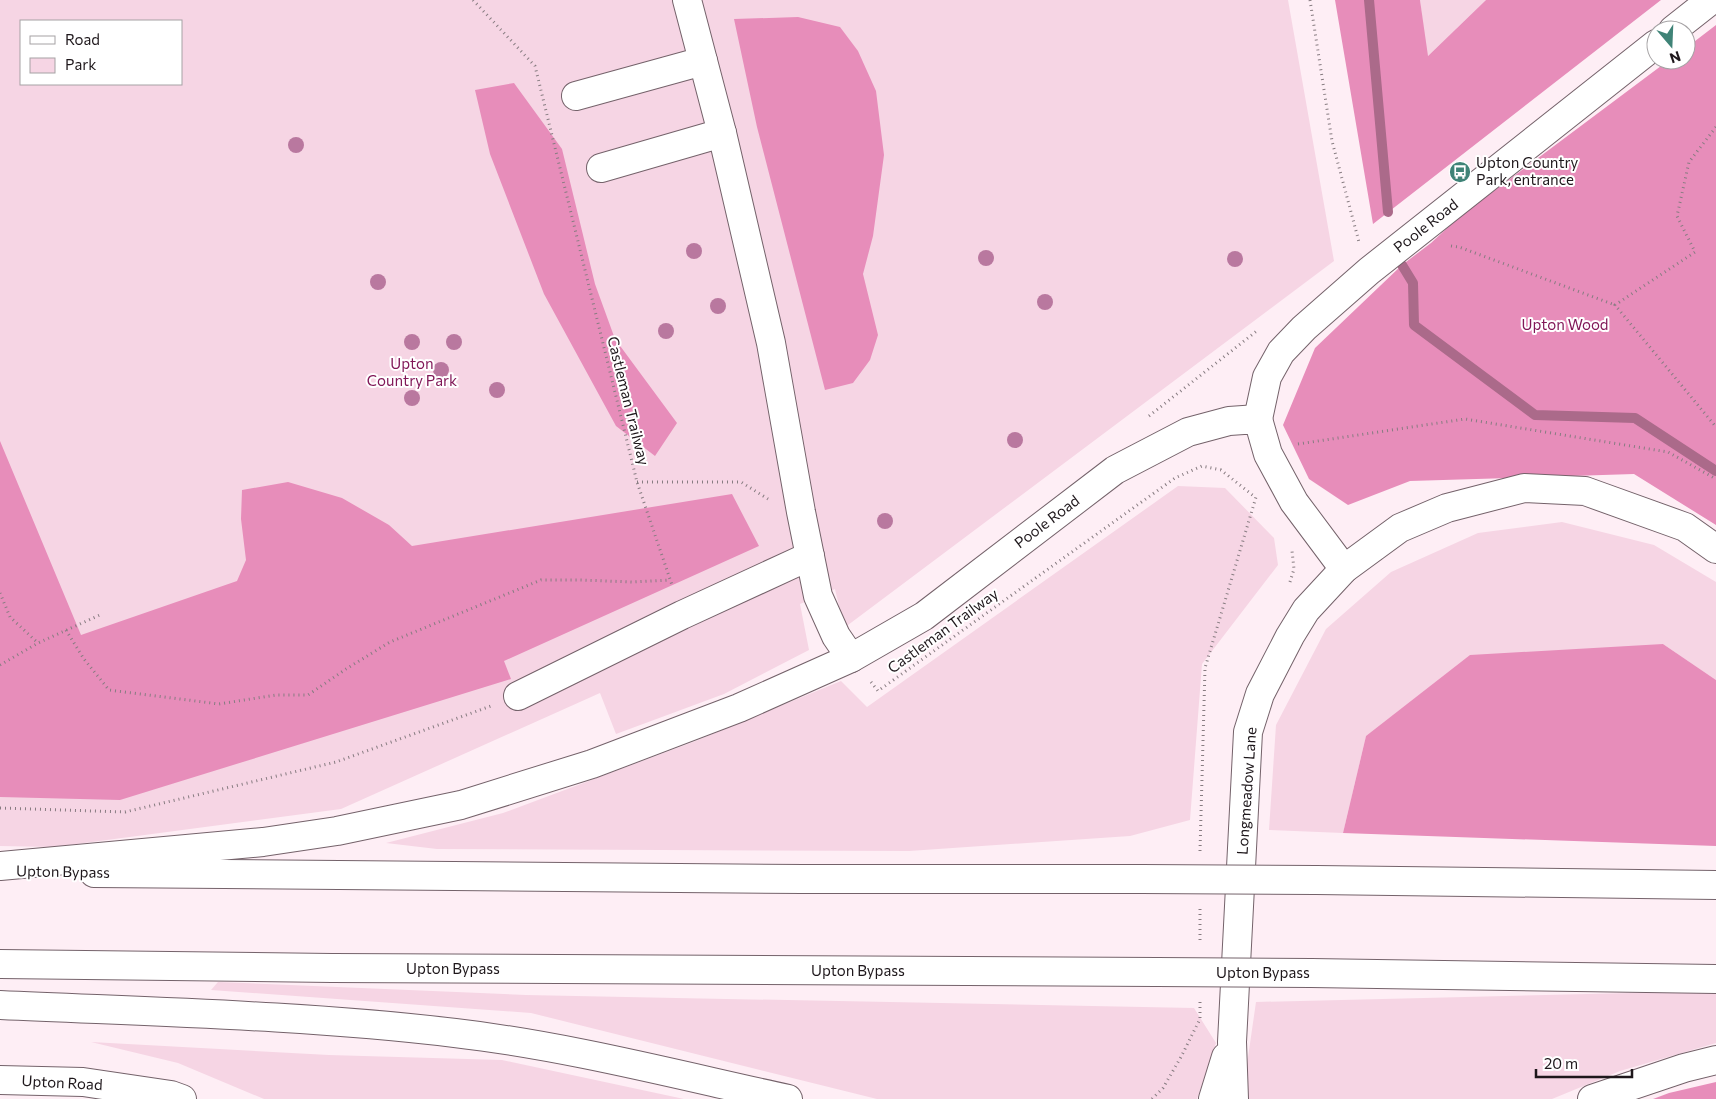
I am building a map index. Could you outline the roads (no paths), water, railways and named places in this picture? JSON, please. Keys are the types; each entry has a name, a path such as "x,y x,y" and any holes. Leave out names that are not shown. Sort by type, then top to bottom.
{"main road":[{"path":"688,0 722,133 771,343 818,596 836,636 851,658"},
{"path":"1686,20 1711,0"},
{"name":"Poole Road","path":"1344,569 1294,502 1268,454 1258,419 1267,377 1282,352 1304,328 1369,271 1646,52"},
{"path":"576,96 703,61"},
{"path":"601,168 722,133"},
{"name":"Poole Road","path":"0,866 262,842 346,830 462,805 592,764 739,708 851,658 924,616 1115,470 1188,432 1230,421 1258,419"},
{"name":"Longmeadow Lane","path":"1234,1099 1232,1042 1248,732 1260,694 1290,636 1306,610 1344,569 1400,528 1447,508 1524,488 1585,491 1685,527 1716,549"},
{"path":"518,696 682,615 810,556"},
{"name":"Upton Bypass","path":"0,872 784,879 1316,880 1716,885"},
{"name":"Upton Bypass","path":"0,964 342,968 1311,973 1716,979"},
{"path":"0,1005 333,1022 454,1033 597,1057 788,1099"},
{"name":"Longmeadow Lane","path":"1213,1099 1232,1042"},
{"path":"1592,1099 1684,1068 1716,1060"},
{"name":"Upton Road","path":"0,1080 83,1082 171,1095 182,1099"}],"waterway":[{"path":"1369,0 1388,212"},
{"path":"1402,265 1413,283 1414,325 1535,415 1635,418 1716,471"}],"place":[{"name":"Upton Country Park, entrance","path":"1460,172"}],"park label":[{"name":"Upton Wood","path":"1565,325"},
{"name":"Upton Country Park","path":"412,372"}]}
